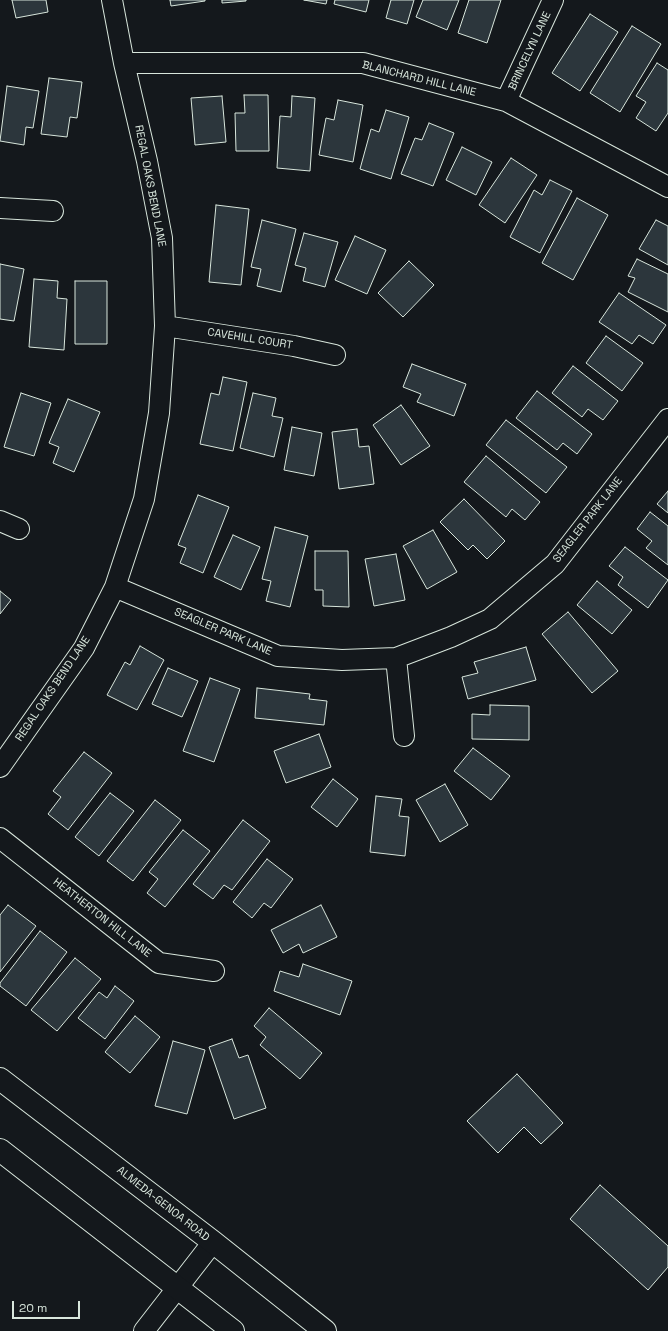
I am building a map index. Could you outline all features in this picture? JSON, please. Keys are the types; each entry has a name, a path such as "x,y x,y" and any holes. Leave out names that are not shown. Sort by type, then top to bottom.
{"main road":[{"name":"ALMEDA-GENOA ROAD","path":"0,1079 213,1242 325,1331"},
{"path":"0,1150 233,1331"}],"street":[{"name":"REGAL OAKS BEND LANE","path":"0,767 84,648 115,587 144,499 159,413 165,326 162,238 147,161 124,63 112,0"},
{"name":"BRINCELYN LANE","path":"506,101 553,0"},
{"name":"BLANCHARD HILL LANE","path":"124,63 363,62 506,101 668,187"},
{"path":"0,208 52,211"},
{"name":"CAVEHILL COURT","path":"165,326 294,346 335,355"},
{"name":"SEAGLER PARK LANE","path":"115,587 278,656 342,660 396,658 451,637 490,619 555,564 668,419"},
{"path":"0,521 19,529"},
{"path":"396,658 404,736"},
{"name":"HEATHERTON HILL LANE","path":"0,838 159,963 214,971"},
{"path":"144,1331 213,1242"}],"building":[{"path":"12,0 46,0 48,12 16,18"},
{"path":"170,0 205,0 205,1 171,6"},
{"path":"222,0 246,0 246,1 222,3"},
{"path":"304,0 327,0 326,4"},
{"path":"335,0 369,0 366,12 334,4"},
{"path":"391,0 414,0 407,24 386,18"},
{"path":"423,0 459,0 447,30 416,17"},
{"path":"469,0 501,0 487,43 458,33"},
{"path":"590,14 618,32 580,91 552,73"},
{"path":"632,26 661,44 620,112 590,93"},
{"path":"657,63 668,70 668,113 656,131 636,118 646,102 636,96"},
{"path":"49,78 82,82 77,118 70,117 67,137 41,134"},
{"path":"7,86 39,91 33,128 26,127 24,145 0,141"},
{"path":"244,95 268,95 269,151 236,151 235,113 245,113"},
{"path":"222,96 226,142 195,145 191,98"},
{"path":"292,96 315,98 310,171 277,168 280,116 291,117"},
{"path":"338,100 363,105 353,162 319,155 326,118 334,120"},
{"path":"386,110 409,117 391,179 360,169 371,129 379,132"},
{"path":"429,123 454,133 433,186 401,174 415,138 422,140"},
{"path":"462,147 492,162 476,195 446,180"},
{"path":"511,158 537,175 505,223 479,205"},
{"path":"550,180 572,191 540,253 510,237 534,190 542,195"},
{"path":"577,198 608,215 573,280 542,263"},
{"path":"216,205 249,209 241,285 209,282"},
{"path":"262,220 296,229 281,292 257,286 261,269 251,267"},
{"path":"656,220 668,226 668,265 639,249"},
{"path":"304,233 338,242 325,287 303,281 306,268 295,265"},
{"path":"355,236 386,250 367,294 335,280"},
{"path":"637,259 668,274 668,312 628,292 635,278 628,276"},
{"path":"409,261 434,285 403,317 378,293"},
{"path":"0,264 24,269 14,321 0,319"},
{"path":"34,279 58,281 57,298 67,299 64,350 29,347"},
{"path":"75,281 107,281 107,344 75,344"},
{"path":"619,293 666,325 653,344 639,335 632,344 599,322"},
{"path":"606,336 643,363 622,391 586,363"},
{"path":"412,364 466,384 454,416 417,402 421,394 403,387"},
{"path":"573,366 618,401 603,420 588,409 582,417 552,393"},
{"path":"223,377 247,382 233,451 200,444 211,393 219,395"},
{"path":"537,391 592,434 577,454 563,443 557,450 516,418"},
{"path":"21,393 51,403 34,456 4,447"},
{"path":"253,393 276,398 272,416 283,418 274,457 240,448"},
{"path":"68,399 100,412 74,472 53,463 59,447 49,443"},
{"path":"401,405 430,446 401,465 373,425"},
{"path":"506,420 567,467 546,493 486,445"},
{"path":"292,427 322,433 314,476 284,470"},
{"path":"357,429 359,447 369,446 374,484 339,489 332,432"},
{"path":"486,456 540,502 525,520 512,509 506,517 464,482"},
{"path":"668,491 668,513 657,504"},
{"path":"198,495 229,507 203,573 180,563 186,548 178,545"},
{"path":"464,499 505,541 487,559 473,545 468,550 440,522"},
{"path":"650,512 668,526 668,565 646,548 652,541 637,529"},
{"path":"275,527 308,536 290,607 266,601 271,581 262,579"},
{"path":"433,530 457,572 427,589 403,546"},
{"path":"233,535 260,547 241,590 214,577"},
{"path":"625,547 668,580 648,608 618,585 623,577 609,566"},
{"path":"315,551 348,551 349,607 323,606 323,590 315,590"},
{"path":"396,554 405,600 374,606 365,559"},
{"path":"597,581 632,610 612,634 577,605"},
{"path":"0,591 11,600 0,614"},
{"path":"568,612 618,671 592,693 542,634"},
{"path":"140,646 164,660 137,710 107,695 125,662 130,665"},
{"path":"526,647 536,680 468,699 462,677 478,673 474,662"},
{"path":"168,668 198,681 182,717 152,704"},
{"path":"210,678 240,689 214,762 183,751"},
{"path":"257,688 310,694 309,699 327,701 324,725 255,718"},
{"path":"490,705 529,706 529,740 472,739 472,714 490,715"},
{"path":"319,734 331,767 286,783 274,751"},
{"path":"473,748 510,776 491,800 454,771"},
{"path":"84,752 112,773 68,830 48,814 61,797 53,791"},
{"path":"333,779 358,799 337,827 311,807"},
{"path":"445,784 468,825 440,842 416,800"},
{"path":"110,793 134,811 99,856 75,837"},
{"path":"376,796 402,799 399,816 409,817 405,856 370,852"},
{"path":"155,800 181,820 133,881 107,861"},
{"path":"243,820 270,841 232,890 224,885 213,899 193,884"},
{"path":"183,830 210,851 165,907 147,893 158,879 149,872"},
{"path":"267,859 293,879 271,908 264,903 252,918 233,902"},
{"path":"8,905 36,926 0,972 0,915"},
{"path":"321,905 337,937 303,953 299,944 283,953 271,930"},
{"path":"40,931 67,952 26,1006 0,986 0,983"},
{"path":"75,958 101,979 57,1031 31,1010"},
{"path":"303,964 352,981 340,1015 274,991 280,971 299,977"},
{"path":"115,986 134,1001 105,1039 78,1018 99,992 107,998"},
{"path":"269,1008 322,1053 300,1079 260,1045 266,1037 254,1026"},
{"path":"135,1016 160,1037 130,1073 105,1052"},
{"path":"232,1039 239,1058 248,1055 266,1108 234,1119 209,1047"},
{"path":"173,1041 205,1050 187,1114 155,1106"},
{"path":"517,1074 563,1123 541,1144 524,1127 498,1153 467,1121"},
{"path":"600,1185 668,1246 668,1267 648,1290 570,1219"}]}
